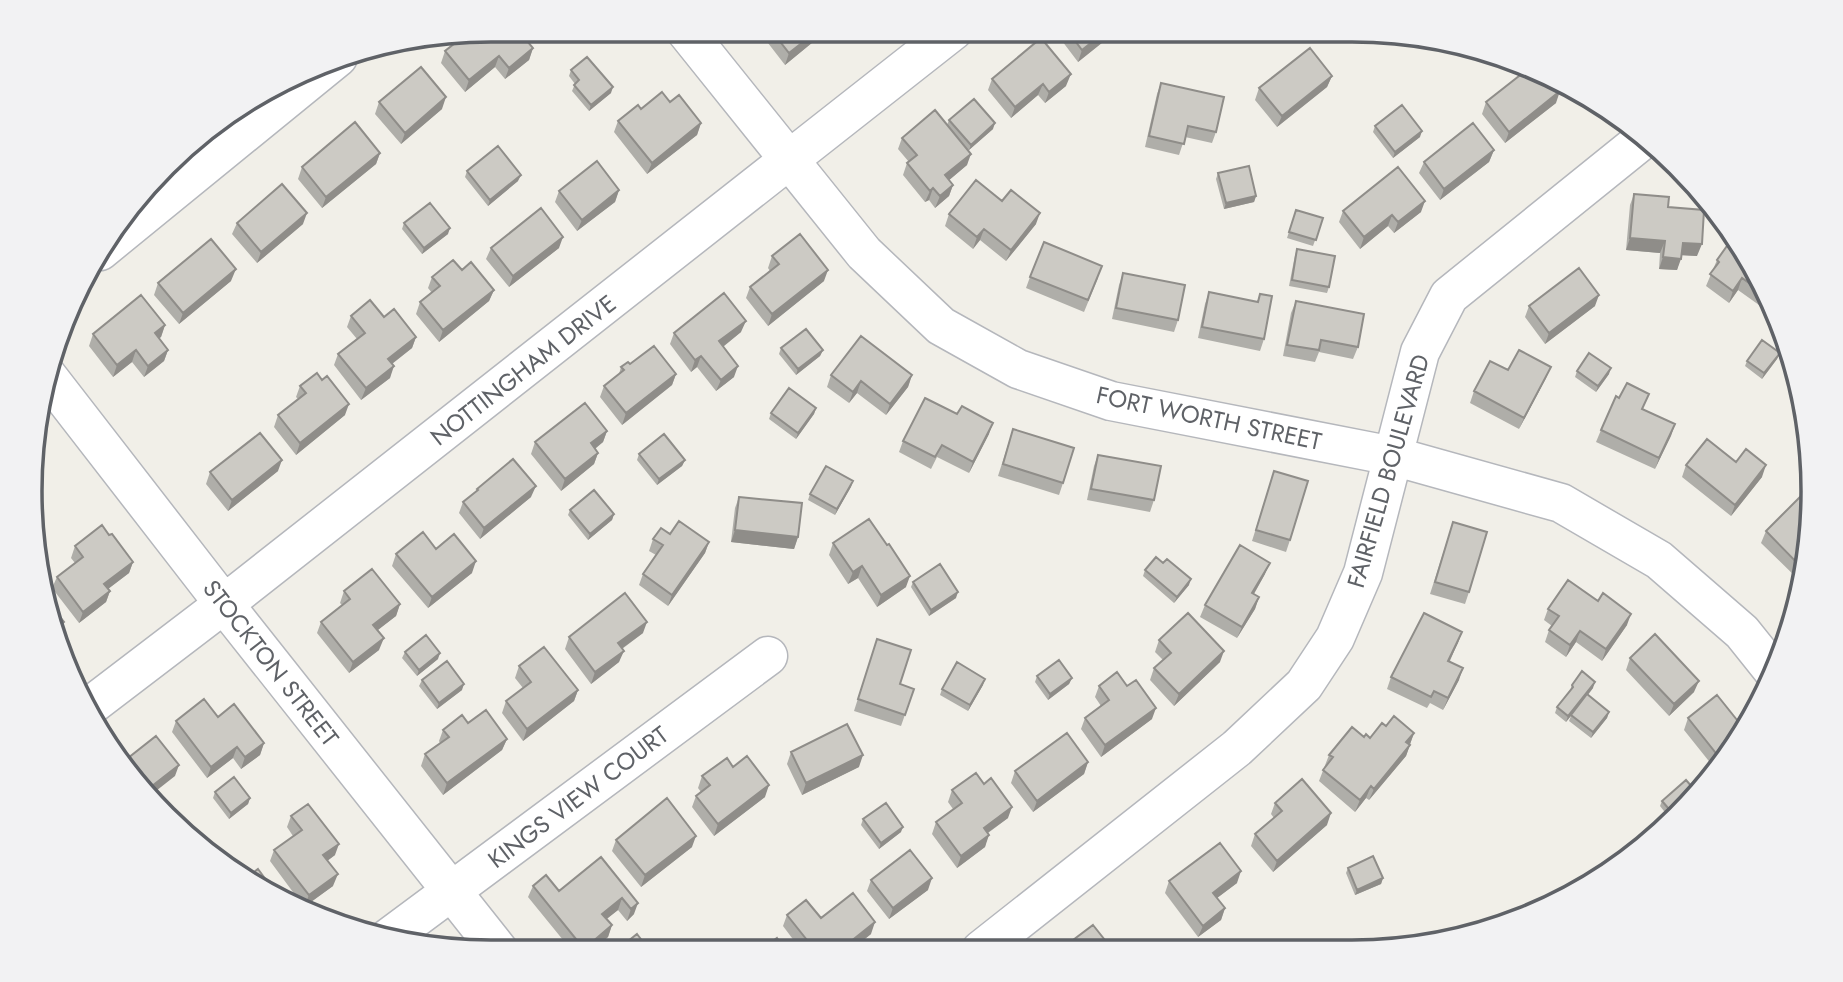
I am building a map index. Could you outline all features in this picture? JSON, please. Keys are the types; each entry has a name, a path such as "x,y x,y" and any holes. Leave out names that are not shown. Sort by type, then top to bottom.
{"street":[{"name":"FORT WORTH STREET","path":"695,42 864,253 941,326 1018,369 1111,401 1393,456 1561,503 1659,560 1742,632 1767,663"},
{"name":"NOTTINGHAM DRIVE","path":"95,702 224,604 939,42"},
{"path":"128,229 310,80"},
{"name":"FAIRFIELD BOULEVARD","path":"994,940 1237,748 1304,685 1335,638 1363,573 1420,352 1448,296 1637,144"},
{"name":"STOCKTON STREET","path":"55,386 490,940"},
{"name":"KINGS VIEW COURT","path":"399,930 768,656"}],"building":[{"path":"491,42 528,42 533,48 509,68 499,56 469,80 445,51 454,44"},
{"path":"780,42 803,42 789,53"},
{"path":"1036,42 1044,42 1071,74 1049,92 1043,84 1015,107 992,79"},
{"path":"1076,42 1092,42 1082,50"},
{"path":"1310,48 1332,76 1282,116 1259,88"},
{"path":"587,57 613,87 591,105 574,85 579,80 571,70"},
{"path":"421,67 446,97 405,133 379,102"},
{"path":"1521,75 1559,92 1509,132 1486,102"},
{"path":"1161,83 1224,97 1216,132 1188,126 1184,144 1149,136"},
{"path":"662,92 670,102 679,95 701,123 652,163 618,121 638,105 641,109"},
{"path":"974,99 995,123 971,145 949,120"},
{"path":"1402,105 1422,131 1395,152 1375,126"},
{"path":"935,110 971,154 945,175 953,185 940,196 933,188 930,191 907,163 917,155 902,138"},
{"path":"355,122 380,153 326,197 302,167"},
{"path":"1473,123 1494,150 1444,189 1424,162"},
{"path":"498,146 521,175 490,200 467,171"},
{"path":"597,161 619,190 582,220 559,191"},
{"path":"1249,166 1256,196 1226,203 1218,173"},
{"path":"1398,167 1425,201 1398,222 1392,215 1364,237 1343,211"},
{"path":"976,180 1002,201 1011,190 1040,213 1011,250 984,229 977,237 949,214"},
{"path":"282,184 307,213 261,252 237,223"},
{"path":"1634,194 1669,197 1668,207 1702,210 1704,213 1702,244 1683,243 1681,259 1663,257 1665,241 1630,238"},
{"path":"430,203 450,228 424,248 404,223"},
{"path":"541,208 563,237 513,276 491,248"},
{"path":"1296,210 1323,218 1316,240 1289,232"},
{"path":"800,234 828,270 772,314 750,287 779,264 772,256"},
{"path":"211,239 236,269 183,313 158,283"},
{"path":"1044,242 1102,266 1088,300 1030,277"},
{"path":"1727,246 1751,284 1742,278 1733,291 1710,274 1719,262 1717,260"},
{"path":"1297,249 1335,256 1329,287 1292,280"},
{"path":"453,260 462,270 471,262 494,290 443,330 420,302 440,286 432,277"},
{"path":"1579,268 1599,295 1549,333 1529,306"},
{"path":"1123,273 1185,285 1178,320 1116,308"},
{"path":"1209,292 1258,302 1260,294 1272,296 1264,339 1202,327"},
{"path":"724,293 746,321 719,341 738,366 721,380 701,356 695,360 674,333"},
{"path":"141,295 165,325 155,333 168,350 148,366 136,350 117,365 93,334"},
{"path":"370,300 384,317 394,309 416,337 388,359 394,366 366,388 338,354 365,333 351,316"},
{"path":"1296,301 1364,314 1358,347 1321,340 1319,350 1287,345"},
{"path":"806,329 823,350 798,369 781,348"},
{"path":"861,336 912,375 890,404 861,381 853,392 831,375"},
{"path":"1762,340 1779,354 1764,373 1747,361"},
{"path":"654,346 676,374 626,413 604,386 624,370 621,367 628,362 630,364"},
{"path":"1519,350 1551,367 1524,418 1474,391 1490,361 1508,370"},
{"path":"1589,353 1611,368 1598,386 1577,371"},
{"path":"317,373 322,380 327,376 349,404 300,443 278,415 306,393 300,386"},
{"path":"1627,383 1649,394 1642,409 1675,424 1659,458 1601,430 1616,396 1619,398"},
{"path":"789,388 816,408 798,433 771,413"},
{"path":"925,398 957,414 962,406 993,423 973,462 942,445 935,457 903,441"},
{"path":"585,403 607,431 591,443 598,453 565,479 535,442"},
{"path":"1013,429 1074,448 1063,483 1003,464"},
{"path":"260,433 282,460 232,500 210,472"},
{"path":"664,434 685,460 659,479 639,454"},
{"path":"1707,439 1736,462 1746,449 1766,465 1735,505 1686,465"},
{"path":"1098,455 1161,466 1154,500 1091,489"},
{"path":"513,459 536,486 484,528 463,502"},
{"path":"826,466 853,481 837,509 810,494"},
{"path":"1274,471 1308,481 1290,540 1256,530"},
{"path":"594,490 614,514 590,534 570,510"},
{"path":"1801,496 1795,561 1766,531"},
{"path":"739,497 802,503 798,537 735,530"},
{"path":"869,519 910,576 881,595 862,566 853,572 833,543"},
{"path":"679,521 709,542 672,595 643,574 663,545 653,539 661,528 670,534"},
{"path":"1453,522 1487,532 1469,592 1435,582"},
{"path":"102,525 133,562 104,584 110,591 83,612 57,577 83,557 75,546"},
{"path":"423,532 436,549 454,534 476,561 432,597 396,554"},
{"path":"1240,545 1270,563 1252,593 1259,597 1242,627 1205,605"},
{"path":"1156,557 1163,563 1167,559 1191,579 1177,597 1145,570"},
{"path":"940,564 958,592 931,610 913,582"},
{"path":"372,569 400,604 373,625 384,638 353,662 321,622 350,599 344,591"},
{"path":"1568,580 1598,601 1603,593 1631,614 1606,649 1580,631 1570,645 1549,630 1559,616 1548,609"},
{"path":"625,593 647,622 618,643 624,651 595,672 569,637"},
{"path":"1188,613 1224,651 1179,694 1154,668 1171,653 1159,640"},
{"path":"1424,613 1462,632 1448,661 1463,668 1448,698 1434,691 1431,697 1391,677"},
{"path":"1655,634 1699,681 1674,704 1630,658"},
{"path":"426,635 440,653 419,670 405,652"},
{"path":"877,639 911,650 900,684 914,689 905,715 858,699"},
{"path":"544,647 578,690 527,729 506,701 531,682 519,666"},
{"path":"1059,660 1072,678 1050,694 1037,676"},
{"path":"447,661 464,684 439,703 422,680"},
{"path":"957,662 985,679 970,705 942,689"},
{"path":"1582,671 1595,682 1568,716 1557,707"},
{"path":"1117,672 1127,686 1136,680 1156,708 1105,745 1085,718 1109,700 1099,686"},
{"path":"1587,694 1609,712 1593,732 1571,715"},
{"path":"1717,695 1738,721 1716,753 1688,718"},
{"path":"204,699 218,717 234,704 264,743 245,757 237,747 211,767 176,721"},
{"path":"486,710 507,739 447,783 425,754 449,737 443,730 462,715 468,723"},
{"path":"1394,716 1414,733 1406,742 1410,745 1374,789 1371,786 1360,800 1323,770 1333,757 1329,755 1352,727 1364,737 1366,734 1370,738 1382,723 1386,726"},
{"path":"847,724 863,755 806,783 791,752"},
{"path":"1067,733 1088,762 1037,801 1015,771"},
{"path":"156,736 179,765 152,786 130,757"},
{"path":"747,756 769,785 718,824 696,796 710,785 702,776 727,758 733,767"},
{"path":"976,773 984,784 991,778 1012,807 984,828 989,835 961,856 936,822 962,803 952,790"},
{"path":"234,777 250,798 231,813 215,792"},
{"path":"1302,779 1331,813 1277,861 1255,834 1282,811 1275,803"},
{"path":"1686,780 1691,786 1668,808 1662,801"},
{"path":"667,798 696,836 645,875 616,840"},
{"path":"886,803 903,827 881,843 863,819"},
{"path":"308,804 339,844 323,855 338,874 309,895 274,850 302,830 291,816"},
{"path":"1220,843 1241,871 1213,893 1225,908 1203,926 1169,881"},
{"path":"910,850 932,878 893,908 871,880"},
{"path":"1373,856 1383,878 1357,890 1348,868"},
{"path":"601,857 638,903 631,909 622,898 602,914 612,925 594,940 577,940 533,886 546,875 559,891"},
{"path":"258,869 266,880 266,880 254,872"},
{"path":"853,893 875,922 852,940 807,940 787,915 806,900 821,918"},
{"path":"1093,925 1105,940 1073,940"},
{"path":"637,934 642,940 630,940"}]}
